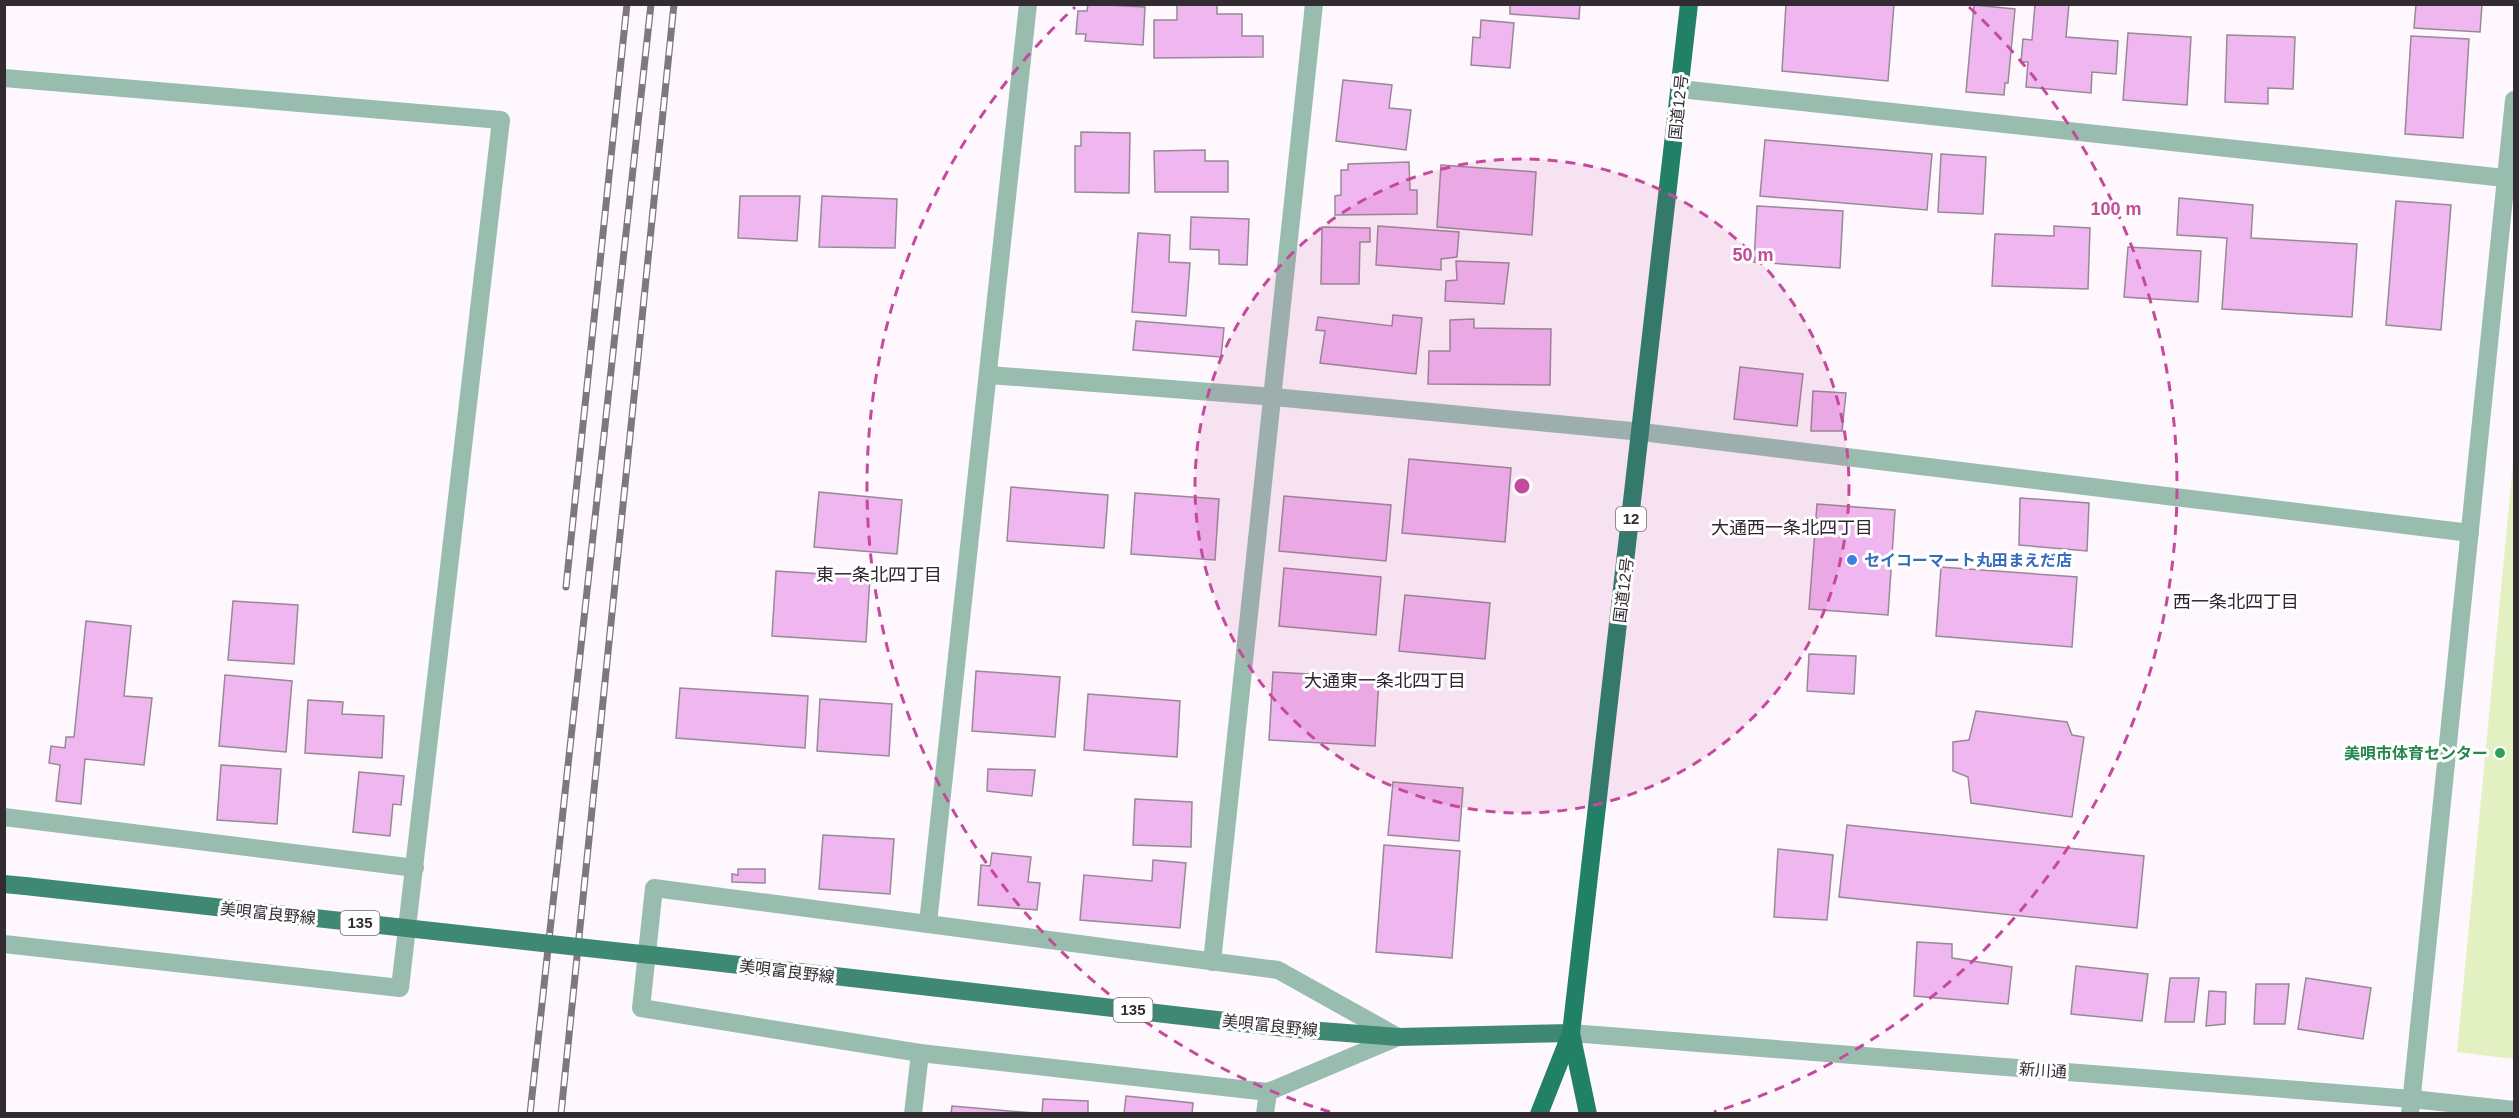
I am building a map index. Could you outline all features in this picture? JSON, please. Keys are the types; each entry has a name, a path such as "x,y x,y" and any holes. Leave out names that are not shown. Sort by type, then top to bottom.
{"highway":[{"name":"国道12号","path":"1539,1113 1571,1033 1642,432 1689,4"},
{"name":"国道12号","path":"1571,1033 1588,1113"}],"main road":[{"name":"美唄富良野線","path":"4,884 1295,1029 1398,1037 1571,1033"}],"street":[{"path":"928,923 1028,4"},
{"path":"1212,962 1274,397 1314,4"},
{"path":"4,78 501,120 400,988 4,944"},
{"path":"1680,89 2505,178"},
{"path":"2411,1106 2514,100"},
{"path":"988,375 1274,397 1642,432 2470,533"},
{"path":"4,817 415,868"},
{"path":"654,888 1278,970 1398,1037 1268,1092 920,1053 641,1008 654,888"},
{"name":"新川通","path":"1571,1033 2411,1106 2514,1110"},
{"path":"913,1113 920,1053"},
{"path":"1265,1113 1268,1092"}],"green space":[{"name":"美唄市体育センター","path":"2514,453 2514,1059 2457,1052"}],"building":[{"path":"1088,4 1145,7 1143,45 1085,41 1086,34 1076,34 1078,11 1087,11"},
{"path":"1177,4 1217,4 1217,14 1242,14 1242,36 1263,36 1263,57 1154,58 1154,20 1177,20"},
{"path":"1510,4 1580,4 1579,19 1510,14"},
{"path":"1786,4 1894,4 1888,81 1782,71"},
{"path":"2035,4 2069,4 2066,37 2118,41 2116,74 2092,72 2091,93 2026,87 2028,62 2021,62 2023,39 2032,40"},
{"path":"2416,4 2482,4 2480,32 2414,28"},
{"path":"1974,5 2015,9 2008,83 2005,83 2004,95 1966,92"},
{"path":"1481,20 1514,23 1510,68 1471,65 1473,37 1480,38"},
{"path":"2128,33 2191,37 2187,105 2123,100"},
{"path":"2227,35 2295,37 2293,89 2268,88 2268,104 2225,102"},
{"path":"2411,36 2469,39 2463,138 2405,134"},
{"path":"1343,80 1392,85 1389,108 1411,110 1406,150 1336,141"},
{"path":"1081,132 1130,133 1129,193 1075,192 1075,146 1081,146"},
{"path":"1765,140 1932,154 1927,210 1760,196"},
{"path":"1205,150 1205,161 1228,161 1228,192 1155,192 1154,151"},
{"path":"1941,154 1986,157 1983,214 1938,212"},
{"path":"1409,162 1410,190 1417,190 1417,214 1335,215 1335,196 1341,195 1341,170 1348,170 1348,164"},
{"path":"1441,165 1536,172 1532,235 1437,227"},
{"path":"740,196 800,196 797,241 738,238"},
{"path":"822,196 897,199 895,248 819,247"},
{"path":"2179,198 2253,205 2251,238 2357,244 2352,317 2222,309 2227,238 2177,235"},
{"path":"2396,201 2451,205 2441,330 2386,325"},
{"path":"1757,206 1843,211 1840,268 1754,262"},
{"path":"1191,217 1249,219 1247,265 1219,264 1219,250 1190,249"},
{"path":"1378,226 1459,232 1457,257 1441,259 1441,270 1376,265"},
{"path":"2054,226 2090,228 2088,289 1992,286 1995,234 2054,236"},
{"path":"1322,227 1370,228 1370,242 1360,242 1359,284 1321,284"},
{"path":"1138,233 1170,235 1169,262 1190,263 1186,316 1132,312"},
{"path":"2128,247 2201,251 2198,302 2124,297"},
{"path":"1456,261 1509,263 1504,304 1445,301 1446,281 1457,280"},
{"path":"1393,315 1422,318 1416,374 1320,363 1325,331 1316,330 1318,317 1392,326"},
{"path":"1474,319 1474,328 1551,329 1550,385 1428,384 1429,351 1450,351 1450,320"},
{"path":"1136,321 1224,328 1221,357 1133,350"},
{"path":"1740,367 1803,374 1797,426 1734,419"},
{"path":"1813,391 1846,393 1842,431 1811,431"},
{"path":"1409,459 1511,468 1505,542 1402,533"},
{"path":"1011,487 1108,495 1104,548 1007,541"},
{"path":"819,492 902,500 897,554 814,547"},
{"path":"1135,493 1219,499 1215,560 1131,554"},
{"path":"1284,496 1391,505 1386,561 1279,551"},
{"path":"2020,498 2089,503 2087,551 2019,545"},
{"name":"セイコーマート丸田まえだ店","path":"1817,504 1895,510 1888,615 1809,609"},
{"path":"1941,567 2077,577 2072,647 1936,636"},
{"path":"1284,568 1381,577 1376,635 1279,626"},
{"path":"776,571 870,577 866,642 772,636"},
{"path":"1405,595 1490,603 1485,659 1399,651"},
{"path":"233,601 298,605 294,664 228,660"},
{"path":"86,621 131,626 124,696 152,698 144,765 85,759 81,804 56,801 60,765 49,763 51,746 65,748 66,737 74,737"},
{"path":"1809,654 1856,656 1854,694 1807,691"},
{"path":"976,671 1060,677 1055,737 972,731"},
{"path":"1273,672 1379,678 1375,746 1269,740"},
{"path":"225,675 292,681 286,752 219,746"},
{"path":"680,688 808,696 805,748 676,738"},
{"path":"1088,694 1180,701 1177,757 1084,750"},
{"path":"820,699 892,704 889,756 817,751"},
{"path":"308,700 343,702 342,714 384,716 382,758 305,753"},
{"path":"1976,711 2067,722 2072,735 2084,737 2072,817 1971,803 1968,777 1953,771 1953,742 1969,740"},
{"path":"221,765 281,769 277,824 217,820"},
{"path":"988,769 1035,770 1032,796 987,791"},
{"path":"359,772 404,776 401,805 393,804 390,836 353,832"},
{"path":"1393,782 1463,788 1459,841 1388,835"},
{"path":"1135,799 1192,802 1191,847 1133,845"},
{"path":"1847,825 2144,856 2137,928 1839,897"},
{"path":"823,835 894,839 890,894 819,889"},
{"path":"1384,845 1460,851 1452,958 1376,952"},
{"path":"1778,849 1833,855 1827,920 1774,917"},
{"path":"992,853 1031,857 1028,882 1040,883 1037,910 978,905 981,865 990,866"},
{"path":"1153,860 1186,863 1180,928 1080,920 1084,875 1152,881"},
{"path":"738,869 765,869 765,883 732,882 732,874 738,875"},
{"path":"1917,942 1952,944 1952,958 2012,967 2008,1004 1914,996"},
{"path":"2076,966 2148,974 2142,1021 2071,1014"},
{"path":"2170,978 2199,978 2194,1022 2165,1022"},
{"path":"2306,978 2371,988 2363,1039 2298,1029"},
{"path":"2256,984 2289,984 2285,1024 2254,1024"},
{"path":"2209,991 2226,992 2225,1024 2206,1026"},
{"path":"1126,1096 1193,1103 1192,1114 1124,1114"},
{"path":"1043,1099 1088,1101 1088,1114 1042,1114"},
{"path":"952,1106 1034,1113 951,1114"}],"railway":[{"path":"566,587 627,4"},
{"path":"530,1114 651,4"},
{"path":"561,1114 674,4"}],"place":[{"name":"セイコーマート丸田まえだ店","path":"1852,560"},
{"name":"美唄市体育センター","path":"2500,753"}],"district":[{"name":"大通西一条北四丁目","path":"1792,528"},
{"name":"東一条北四丁目","path":"879,575"},
{"name":"西一条北四丁目","path":"2236,602"},
{"name":"大通東一条北四丁目","path":"1385,681"}]}
